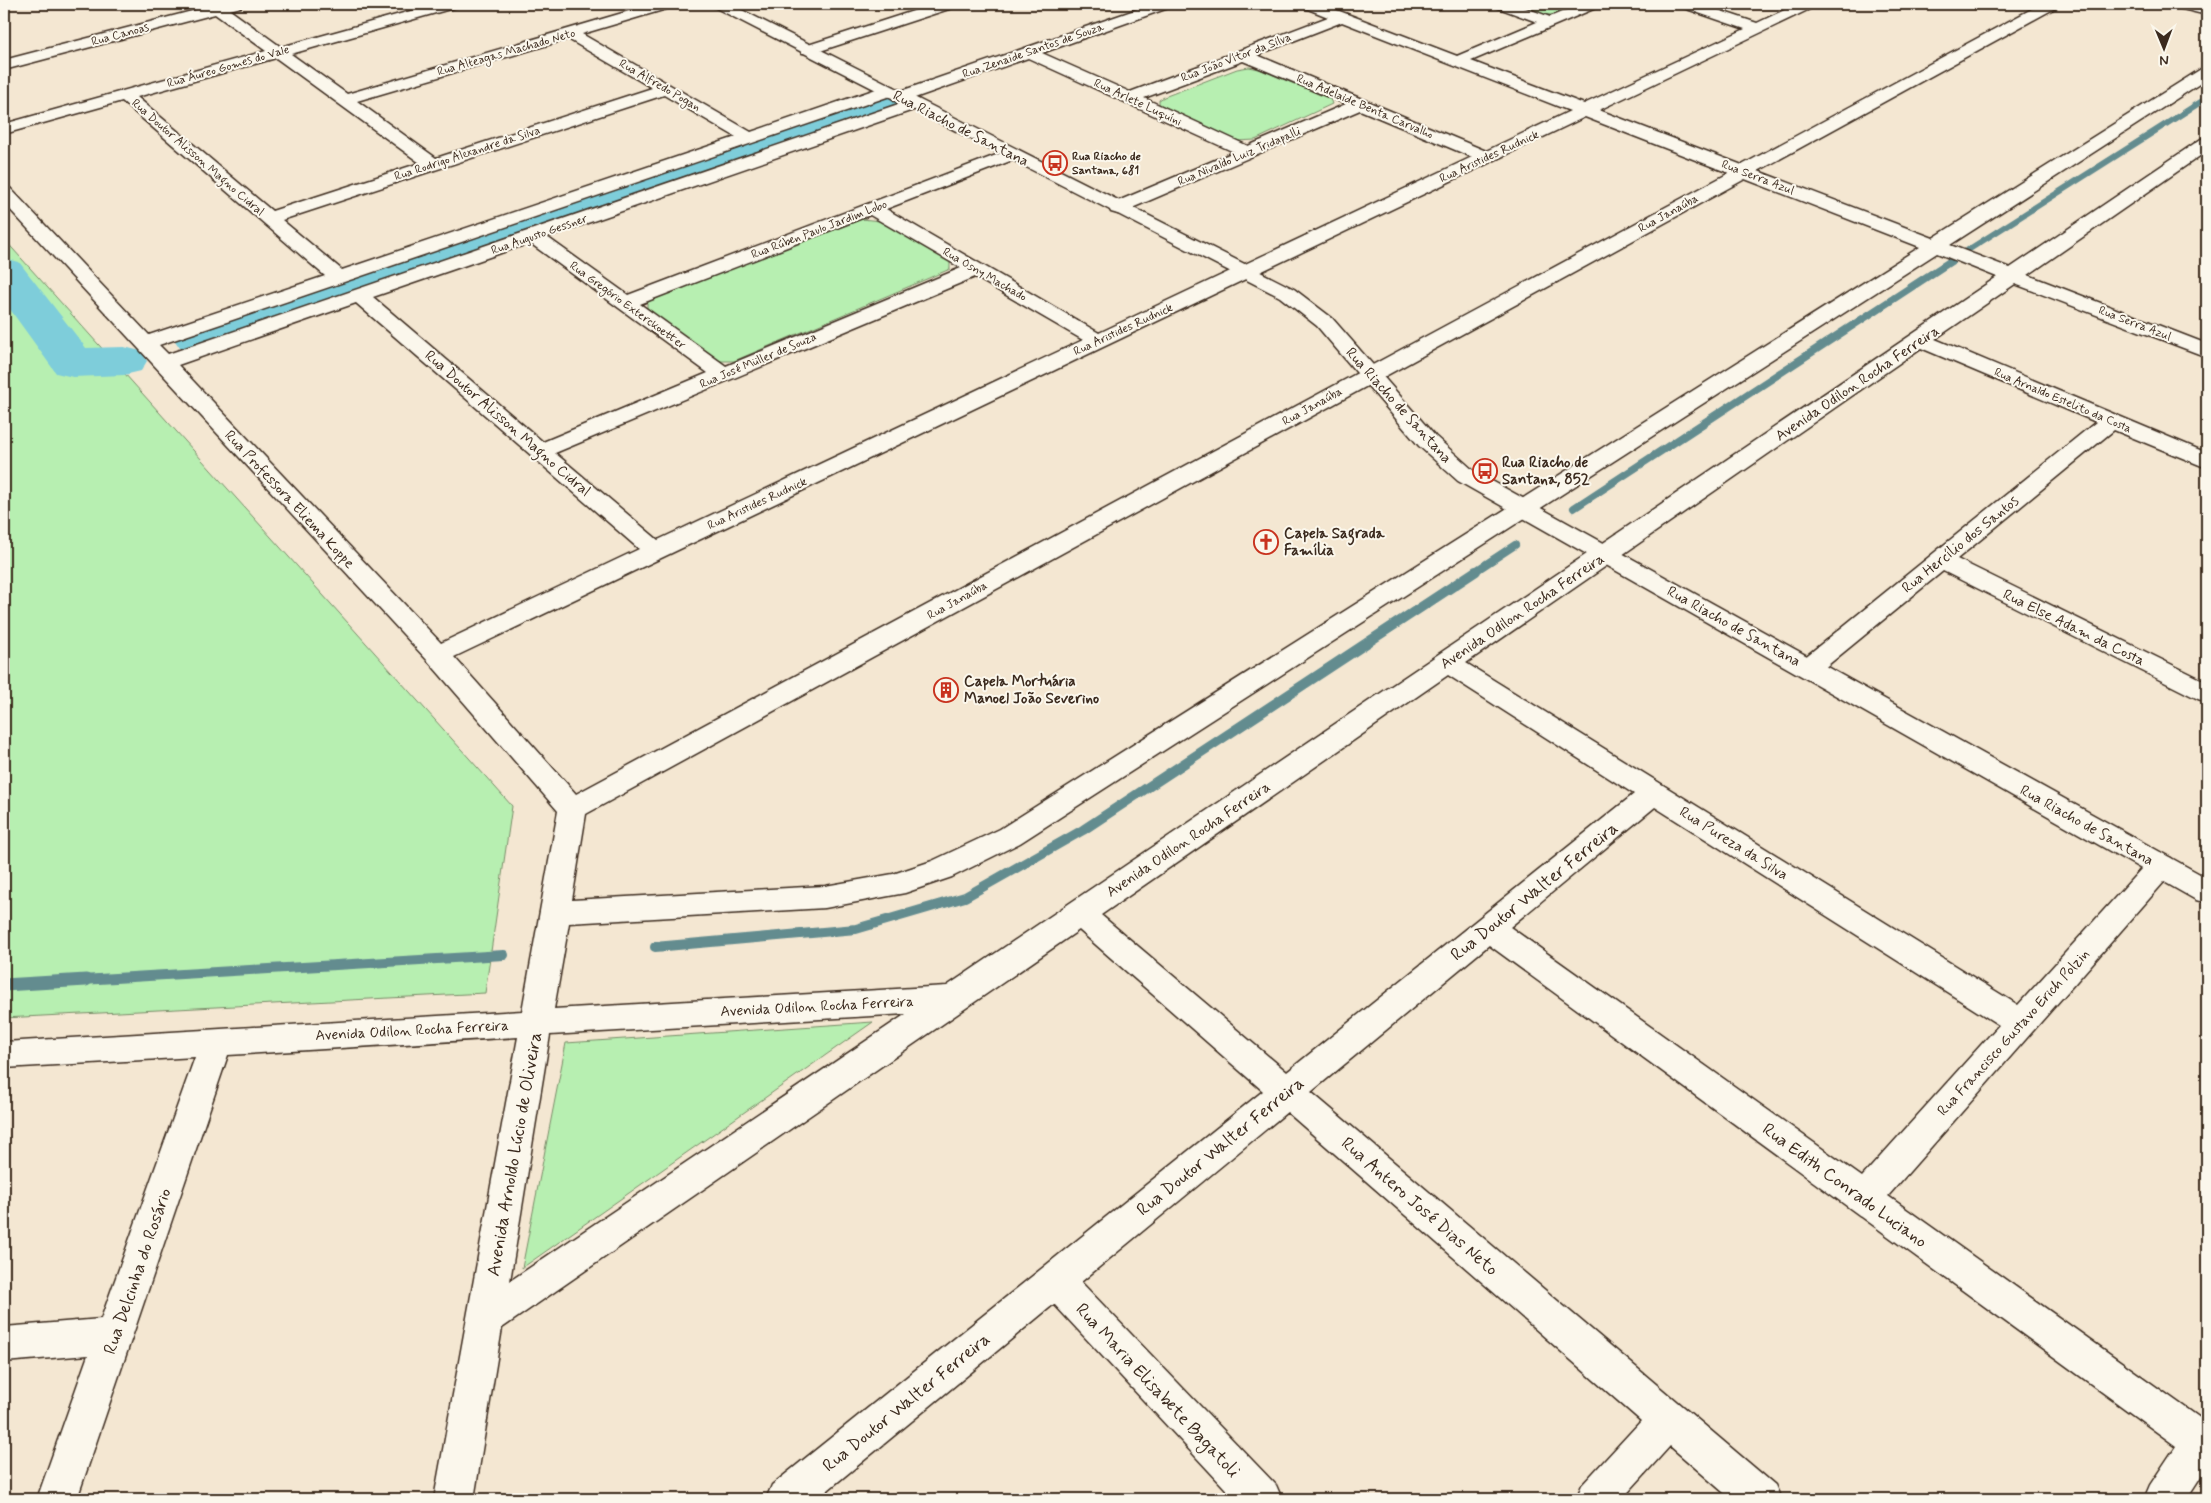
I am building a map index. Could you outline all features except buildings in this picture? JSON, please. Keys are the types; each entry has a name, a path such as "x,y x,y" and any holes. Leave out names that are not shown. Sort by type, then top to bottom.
{"street":[{"name":"Rua Canoas","path":"4,65 237,4"},
{"name":"Rua Áureo Gomes do Vale","path":"4,128 452,4"},
{"name":"Rua Alteagas Machado Neto","path":"344,100 668,4"},
{"name":"Rua Riacho de Santana","path":"718,4 1280,289 1315,312 1426,440 1466,476 2207,892"},
{"path":"808,50 928,6 950,4"},
{"path":"1121,4 1142,12"},
{"name":"Rua Zenaide Santos de Souza","path":"901,97 1166,4"},
{"name":"Rua Serra Azul","path":"1308,4 2013,276 2205,347"},
{"path":"1501,4 1551,22"},
{"path":"1458,62 1593,4"},
{"path":"1686,4 1758,28"},
{"name":"Rua Aristides Rudnick","path":"437,655 1809,4"},
{"name":"Rua Janaúba","path":"573,809 2052,4"},
{"path":"2179,4 2207,10"},
{"path":"218,9 433,164"},
{"name":"Rua João Vítor da Silva","path":"1130,98 1342,17"},
{"name":"Rua Alfredo Pogan","path":"569,33 750,138"},
{"name":"Rua Arlete Luquíni","path":"1028,52 1248,152"},
{"name":"Rua Adelaide Benta Carvalho","path":"1243,55 1486,157"},
{"path":"555,912 826,896 894,885 942,869 978,854 1010,836 1524,509 2207,72"},
{"name":"Rua Rodrigo Alexandre da Silva","path":"268,218 666,89"},
{"name":"Rua Doutor Alisson Magno Cidral","path":"125,95 339,278"},
{"name":"Rua Augusto Gessner","path":"146,344 750,138 901,97"},
{"name":"Rua Augusto Gessner","path":"164,363 533,236 901,97"},
{"name":"Rua Nivaldo Luiz Tridapalli","path":"1118,208 1360,104"},
{"name":"Avenida Odilon Rocha Ferreira","path":"4,1055 955,998 2207,143"},
{"name":"Rua Rúben Paulo Jardim Lobo","path":"626,303 1012,154"},
{"name":"Rua Professora Eliema Koppe","path":"4,192 437,655 573,809"},
{"name":"Rua Osny Machado","path":"871,208 1099,340"},
{"name":"Rua Gregório Exterckoetter","path":"533,236 723,374"},
{"name":"Rua José Müller de Souza","path":"540,451 976,269"},
{"name":"Rua Doutor Alisson Magno Cidral","path":"360,296 656,551"},
{"name":"Rua Arnaldo Estelito da Costa","path":"1919,340 2207,461"},
{"name":"Rua Hercílio dos Santos","path":"1808,668 2111,421"},
{"name":"Rua Else Adam da Costa","path":"1940,560 2207,693"},
{"name":"Rua Pureza da Silva","path":"1447,663 2021,1023"},
{"name":"Rua Doutor Walter Ferreira","path":"786,1499 1654,793"},
{"name":"Avenida Arnoldo Lúcio de Oliveira","path":"454,1499 573,809"},
{"name":"Rua Francisco Gustavo Erich Polzin","path":"1864,1198 2161,866"},
{"name":"Rua Antero José Dias Neto","path":"1079,913 1761,1499"},
{"name":"Rua Edith Conrado Luciano","path":"1488,928 1864,1198 2205,1438"},
{"path":"485,1318 955,998"},
{"name":"Rua Delcinha do Rosário","path":"57,1499 216,1042"},
{"name":"Rua Maria Elisabete Bagatoli","path":"1055,1280 1262,1499"},
{"path":"4,1344 114,1336"},
{"path":"1596,1499 1668,1419"},
{"path":"2164,1499 2205,1438"}],"green space":[{"path":"1510,4 1584,4 1562,13 1547,15"},
{"path":"1249,67 1259,69 1330,99 1332,104 1255,140 1237,141 1159,104 1159,100 1164,97 1237,69"},
{"path":"862,219 880,221 950,262 950,269 734,361 718,361 647,309 647,303 657,296"},
{"path":"4,239 512,806 485,993 4,1018"},
{"path":"873,1022 522,1268 566,1043"}],"waterway":[{"path":"1968,250 2207,98"},
{"path":"196,338 893,101"},
{"path":"1574,508 1951,261"},
{"path":"4,271 73,363 124,361"},
{"path":"1474,572 1515,545"},
{"path":"655,947 856,929 965,897 1083,830 1476,571"},
{"path":"65,981 504,955"},
{"path":"4,985 86,980"}],"place":[{"name":"Rua Riacho de Santana, 681","path":"1055,163"},
{"name":"Rua Riacho de Santana, 852","path":"1485,471"},
{"name":"Capela Sagrada Família","path":"1266,542"},
{"name":"Capela Mortuária Manoel João Severino","path":"946,690"}]}
